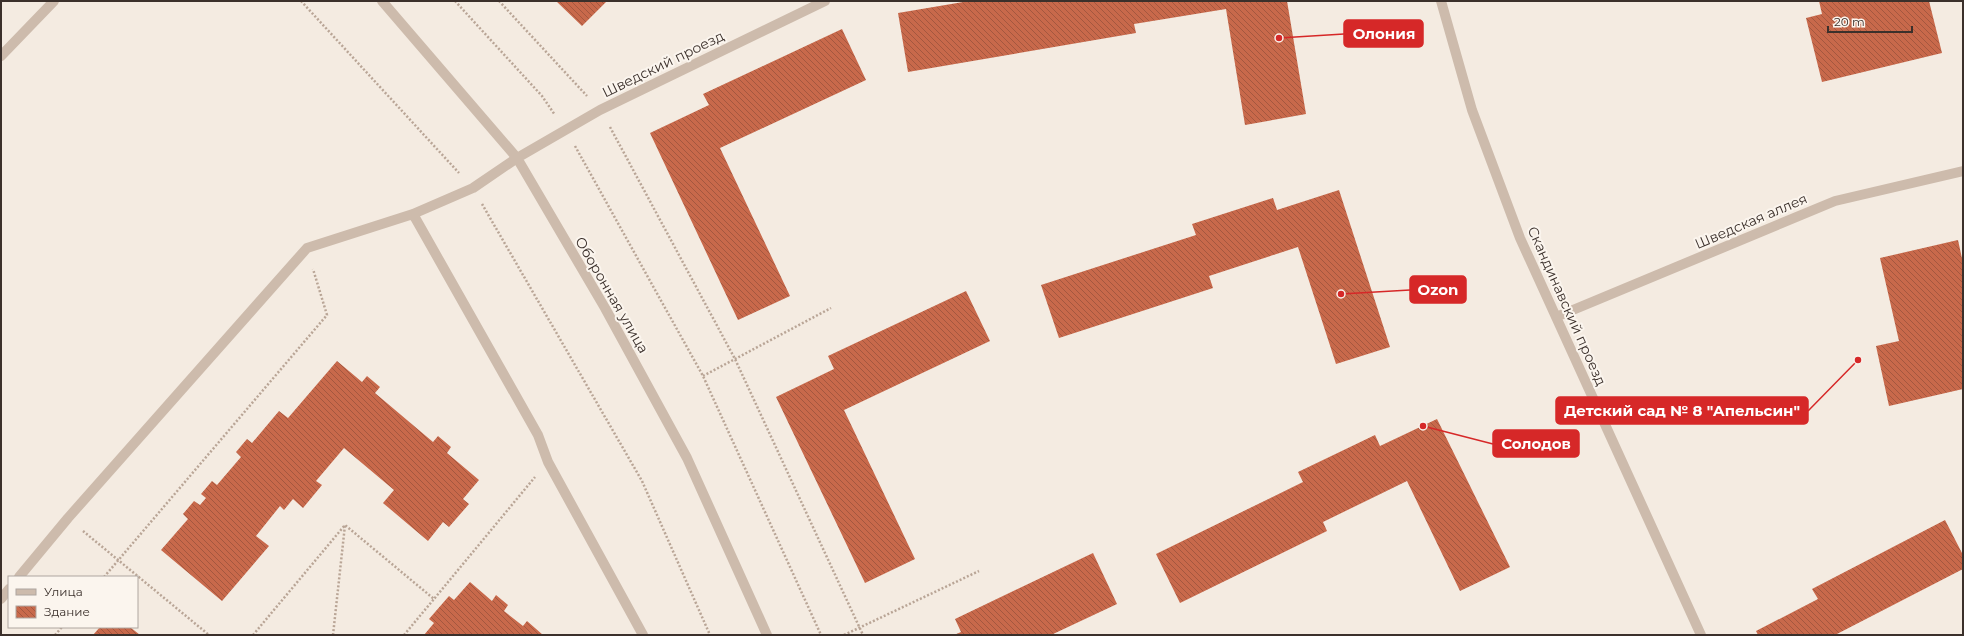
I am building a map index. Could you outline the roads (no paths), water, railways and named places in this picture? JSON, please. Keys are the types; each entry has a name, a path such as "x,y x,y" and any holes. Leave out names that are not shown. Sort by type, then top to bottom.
{"street":[{"path":"1,56 54,1"},
{"name":"Оборонная улица","path":"382,1 517,158 605,308 687,458 767,635"},
{"name":"Шведский проезд","path":"20,576 68,518 307,248 413,214 473,188 517,158 600,110 825,1"},
{"name":"Скандинавский проезд","path":"1441,1 1472,110 1520,238 1701,635"},
{"name":"Шведская аллея","path":"1556,317 1835,201 1963,171"},
{"path":"413,214 538,435 548,462 643,635"},
{"path":"1,598 8,590"}],"place":[{"name":"Олония","path":"1279,38"},
{"name":"Ozon","path":"1341,294"},
{"name":"Детский сад № 8 \"Апельсин\"","path":"1858,360"},
{"name":"Солодов","path":"1423,426"}]}
